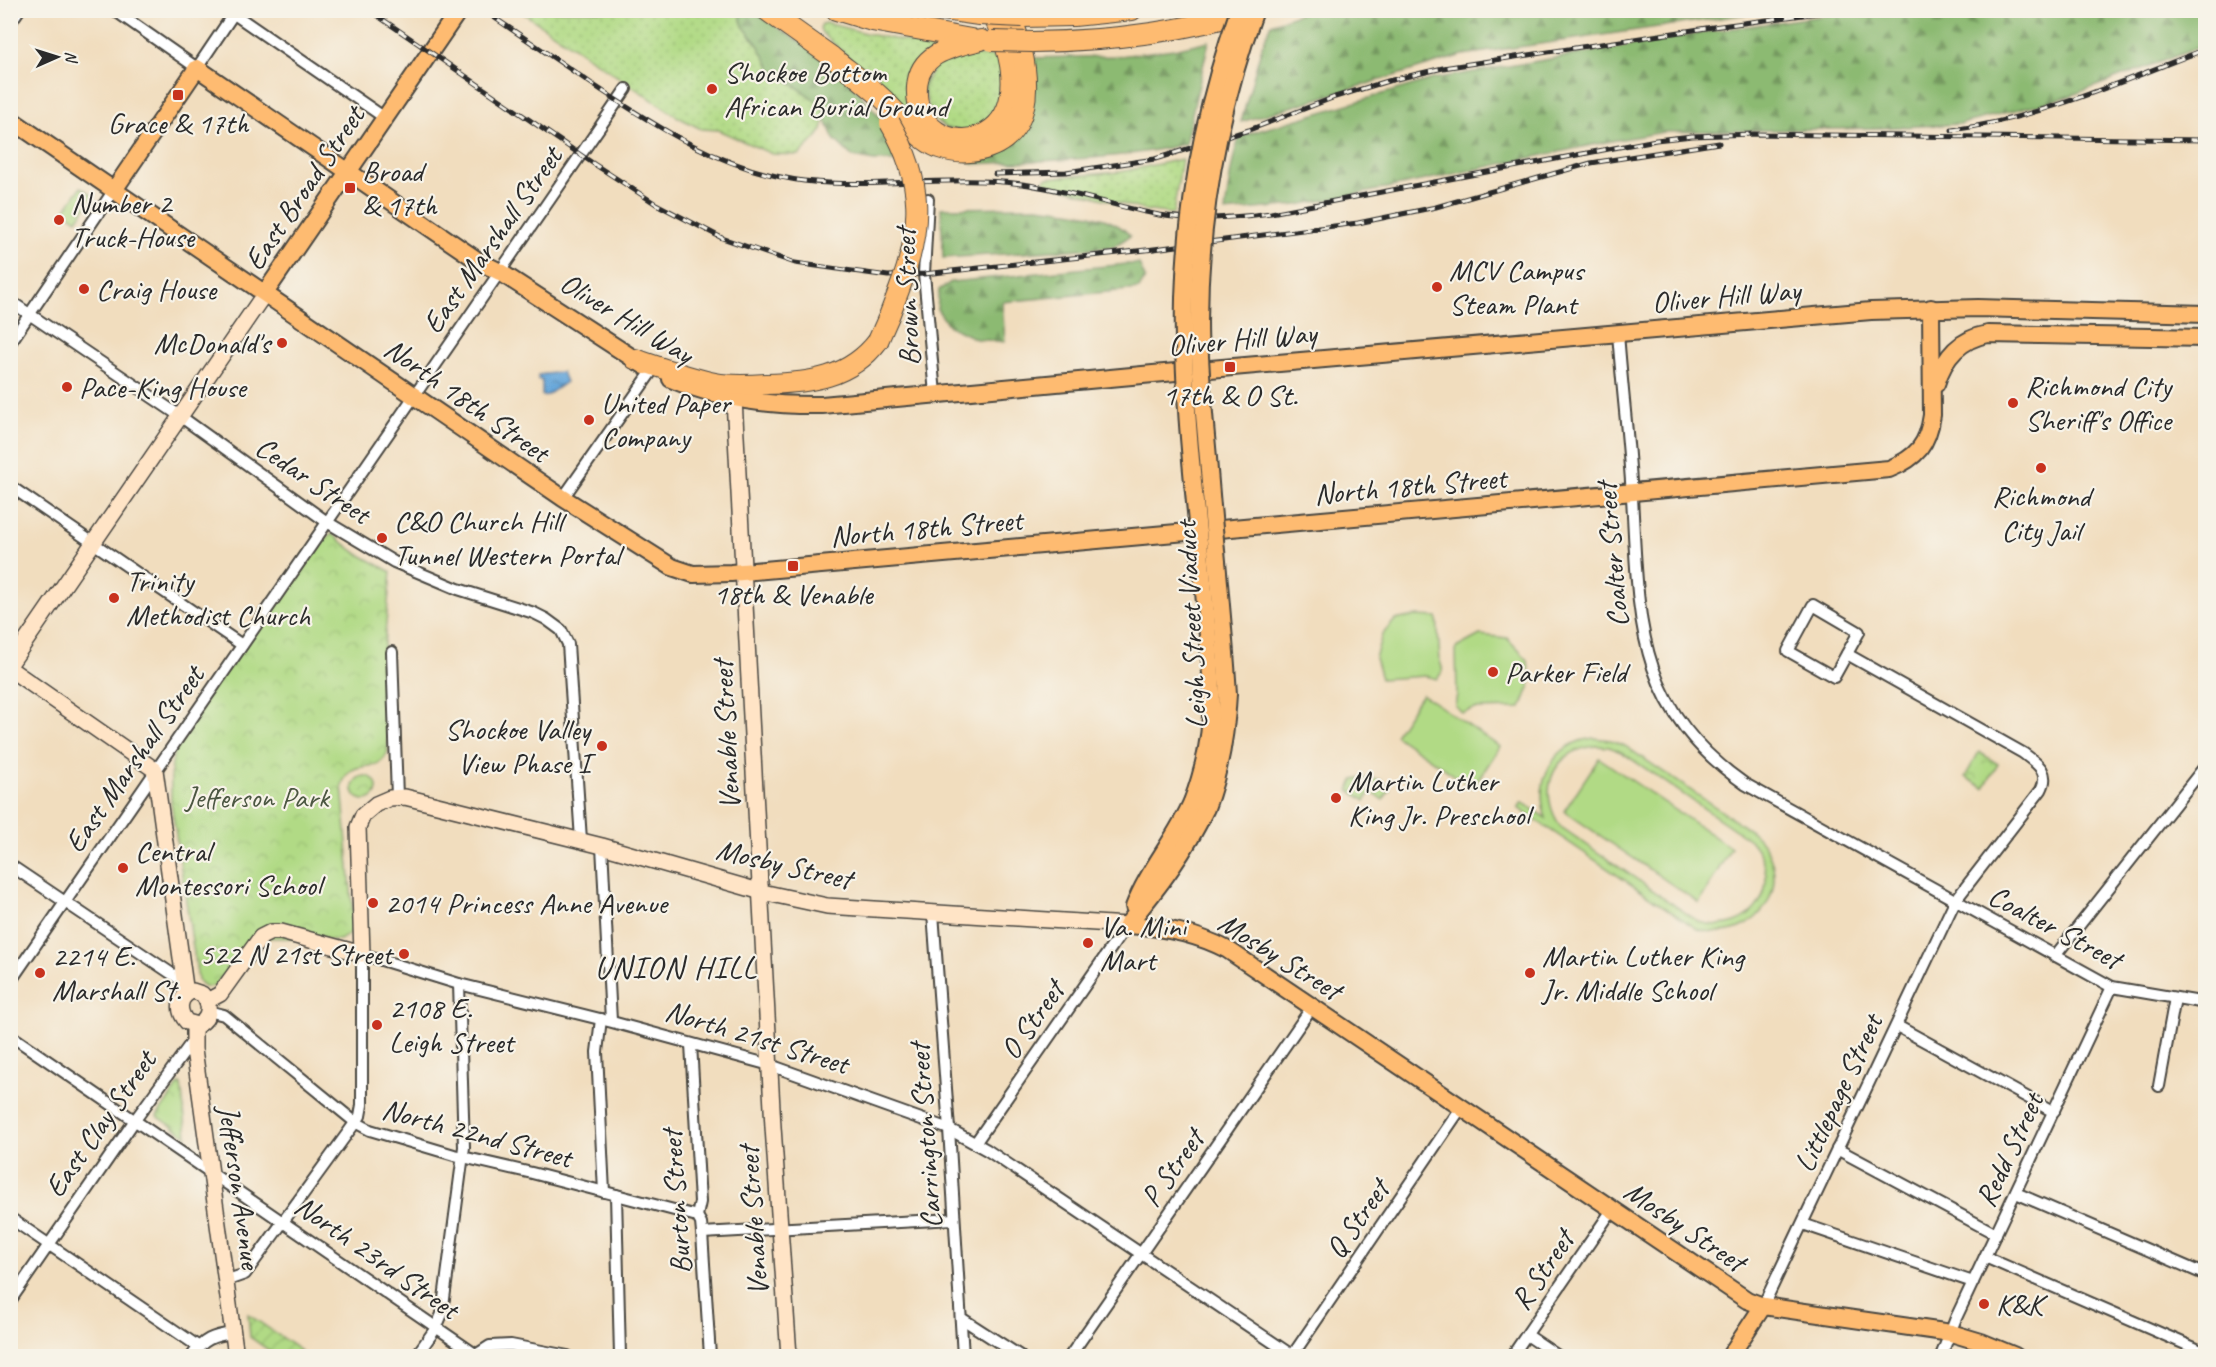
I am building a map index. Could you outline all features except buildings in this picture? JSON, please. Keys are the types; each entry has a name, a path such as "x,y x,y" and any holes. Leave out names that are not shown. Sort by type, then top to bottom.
{"highway":[{"path":"766,10 838,62 882,98 931,144 953,152 979,151 993,146 1016,125 1026,97 1024,58 1015,14"},
{"path":"836,10 872,21 928,33 986,40 1033,42 1139,35 1184,28 1254,10"},
{"path":"945,10 1074,16 1132,10"},
{"path":"985,13 1003,39 1010,60 1013,83 1009,108 1003,120 981,137 968,139 941,134 930,126 918,104 918,76 922,66 932,56 944,50 986,40"},
{"path":"635,359 680,375 718,384 792,383 817,380 840,373 856,363 878,341 907,270 917,224 914,180 904,151 890,123 869,94 838,62"}],"main road":[{"name":"East Broad Street","path":"265,293 459,10"},
{"name":"Leigh Street Viaduct","path":"1127,925 1173,866 1191,837 1210,728 1212,692 1186,386 1184,316 1186,263 1199,157 1215,88 1239,10"},
{"name":"Leigh Street Viaduct","path":"1198,805 1215,780 1223,748 1228,694 1201,381 1199,322 1201,264 1210,183 1219,137 1254,10"},
{"name":"Oliver Hill Way","path":"197,68 480,262 500,272 652,371 693,388 734,399 786,406 1871,311 1931,308 2205,314"},
{"path":"114,190 197,68"},
{"name":"North 18th Street","path":"10,119 564,498 672,567 693,574 744,572 1889,469 1903,464 1922,447 1930,428 1932,396"},
{"path":"1931,308 1932,396"},
{"path":"1932,396 1942,367 1950,354 1964,342 1980,335 2007,333 2205,338"},
{"name":"Mosby Street","path":"1127,925 1177,931 1215,943 1245,960 1747,1299 1763,1306 1951,1333 2015,1356"},
{"path":"1730,1356 1763,1306"}],"street":[{"path":"10,23 19,10"},
{"path":"114,10 197,68 235,12 385,118"},
{"name":"East Marshall Street","path":"10,982 626,89"},
{"path":"10,343 114,190"},
{"name":"Brown Street","path":"928,199 924,274 935,394"},
{"name":"East Broad Street","path":"10,666 265,293"},
{"name":"Cedar Street","path":"10,301 180,416 327,522 394,562 458,589 534,613 561,630 565,636 568,652 581,840"},
{"name":"Coalter Street","path":"1618,333 1632,493 1638,607 1644,641 1654,673 1670,706 1687,731 1708,754 1745,784 2112,987 2205,1003"},
{"path":"564,498 652,371"},
{"name":"Venable Street","path":"734,399 779,1230 789,1356"},
{"path":"10,486 242,645"},
{"path":"1813,605 1859,632 1847,654 1834,677 1788,651 1813,605"},
{"path":"225,1281 245,1274 356,1122 362,1106 362,954 357,832 359,822 368,809 381,801 397,797 392,652"},
{"name":"Coalter Street","path":"1847,654 2023,753 2038,764 2043,771 2045,780 2041,789 1955,901"},
{"path":"10,666 155,770 185,988"},
{"path":"2055,956 2205,765"},
{"name":"Mosby Street","path":"397,797 467,811 581,840 762,892 827,906 1127,925"},
{"path":"602,846 606,1020 597,1052 604,1192"},
{"path":"10,865 66,902 185,988 198,992 208,1006 202,1023 194,1032"},
{"name":"Littlepage Street","path":"1763,1306 1955,901"},
{"name":"Carrington Street","path":"933,913 963,1356"},
{"name":"O Street","path":"976,1142 1127,925"},
{"name":"North 21st Street","path":"208,1006 220,994 261,937 268,932 281,932 459,984 606,1020 770,1065 949,1129 976,1142 1292,1356"},
{"path":"416,1356 436,1328 443,1312 463,1158 459,984"},
{"name":"Redd Street","path":"1941,1356 1973,1282 2112,987"},
{"name":"Jefferson Avenue","path":"185,988 181,1004 182,1015 194,1032 236,1356"},
{"path":"2159,1086 2175,998"},
{"name":"North 22nd Street","path":"208,1006 224,1015 370,1131 463,1158 697,1216"},
{"name":"P Street","path":"1070,1356 1143,1254 1312,1007"},
{"path":"1897,1026 2054,1112"},
{"name":"East Clay Street","path":"10,1301 194,1032"},
{"name":"North 23rd Street","path":"10,1035 477,1356"},
{"name":"Burton Street","path":"691,1044 700,1202 697,1216 701,1223 702,1233 710,1356"},
{"name":"Q Street","path":"1292,1356 1461,1108"},
{"path":"1838,1149 1996,1234"},
{"path":"2016,1193 2205,1275"},
{"path":"616,1195 620,1356"},
{"name":"R Street","path":"1512,1356 1612,1209"},
{"path":"10,1218 195,1352 211,1336 232,1332"},
{"path":"702,1233 954,1219"},
{"path":"1803,1224 1973,1282"},
{"path":"1985,1257 2205,1353"},
{"path":"961,1318 1020,1356"},
{"path":"1527,1335 1558,1356"},
{"path":"477,1356 490,1346 511,1345 568,1356"}],"green space":[{"path":"1865,10 2205,11 2205,45 2067,97 1961,124 1880,128 1664,132 1348,196 1297,205 1225,212 1233,160 1241,136 1433,79 1720,30"},
{"name":"Shockoe Bottom African Burial Ground","path":"520,11 739,11 743,26 758,45 771,68 823,106 824,122 820,134 799,155 772,154 718,130 701,129 678,117"},
{"path":"739,11 752,11 808,47 846,78 884,122 904,161 874,161 853,157 834,139 826,121 823,106 771,68 758,45 743,26"},
{"path":"1306,11 1769,11 1463,55 1241,122 1262,46 1271,24"},
{"path":"826,23 936,47 913,117 822,33 820,28"},
{"path":"1209,41 1185,144 1133,154 1080,159 973,164 965,159 1031,58 1120,56 1174,49"},
{"path":"960,54 1002,57 1003,101 988,124 967,131 946,128 932,117 923,88 936,64"},
{"path":"1182,159 1173,214 1144,210 1042,182 1046,178 1121,172"},
{"path":"81,187 94,196 77,220 64,211"},
{"path":"1037,207 1100,218 1122,229 1130,236 1113,247 943,258 941,208"},
{"path":"1139,264 1145,278 1139,289 1002,302 1005,342 976,339 949,326 937,309 939,290 951,282"},
{"name":"Jefferson Park","path":"332,534 355,552 391,572 384,644 388,751 384,759 378,763 352,770 342,785 354,926 352,932 340,940 252,937 215,986 205,986 198,980 171,802 171,772 175,742 305,554"},
{"path":"1415,616 1437,617 1440,661 1443,671 1437,679 1425,676 1381,679 1375,658 1382,635 1395,620"},
{"name":"Parker Field","path":"1480,635 1507,638 1528,660 1530,685 1521,708 1475,709 1462,713 1455,706 1456,648"},
{"path":"1422,694 1500,747 1473,788 1395,735"},
{"path":"1594,738 1611,740 1625,746 1751,831 1766,848 1773,867 1773,886 1767,903 1756,918 1740,928 1720,932 1697,929 1518,808 1522,802 1546,818 1542,791 1550,766 1567,747","holes":["1596,746 1609,747 1621,752 1750,840 1761,857 1766,873 1765,889 1759,903 1749,914 1735,922 1718,925 1699,922 1561,827 1554,814 1549,787 1559,764 1568,755 1581,749"]},
{"path":"1979,752 1998,764 1984,788 1965,777"},
{"path":"1599,758 1731,848 1699,903 1564,811"},
{"path":"365,776 370,777 376,783 376,793 370,799 365,800 360,799 354,793 353,788 354,783 360,777"},
{"path":"1354,779 1381,780 1390,789 1383,800 1371,792 1365,801 1349,790"},
{"path":"181,1084 187,1136 157,1116"},
{"path":"248,1314 301,1351 298,1356 283,1354 277,1356 250,1337"}],"water":[{"path":"562,372 566,382 546,396 542,396 542,380 538,380 538,375"}],"railway":[{"path":"369,10 594,164 656,204 722,238 795,263 888,276 1146,250 1358,223 1436,207 1591,163 1719,143"},
{"path":"483,10 642,116 693,145 746,168 775,176 831,183 968,181 1022,184 1159,215 1187,218 1271,213 1656,140 1692,136 1754,134 2206,140"},
{"path":"995,174 1066,172 1155,159 1249,130 1335,97 1443,68 1841,10"},
{"path":"1952,130 2049,108 2206,49"}],"place":[{"name":"Shockoe Bottom African Burial Ground","path":"712,89"},
{"name":"Grace & 17th","path":"178,95"},
{"name":"Broad & 17th","path":"350,188"},
{"name":"Number 2 Truck-House","path":"59,220"},
{"name":"MCV Campus Steam Plant","path":"1437,287"},
{"name":"Craig House","path":"84,289"},
{"name":"McDonald's","path":"282,343"},
{"name":"17th & O St.","path":"1230,367"},
{"name":"Pace-King House","path":"67,387"},
{"name":"Richmond City Sheriff's Office","path":"2013,403"},
{"name":"United Paper Company","path":"589,420"},
{"name":"Richmond City Jail","path":"2041,468"},
{"name":"C&O Church Hill Tunnel Western Portal","path":"382,538"},
{"name":"18th & Venable","path":"793,566"},
{"name":"Trinity Methodist Church","path":"114,598"},
{"name":"Parker Field","path":"1493,672"},
{"name":"Shockoe Valley View Phase I","path":"602,746"},
{"name":"Martin Luther King Jr. Preschool","path":"1336,798"},
{"name":"Central Montessori School","path":"123,868"},
{"name":"2014 Princess Anne Avenue","path":"373,903"},
{"name":"Va. Mini Mart","path":"1088,943"},
{"name":"522 N 21st Street","path":"404,954"},
{"name":"2214 E. Marshall St.","path":"40,973"},
{"name":"Martin Luther King Jr. Middle School","path":"1530,973"},
{"name":"2108 E. Leigh Street","path":"377,1025"},
{"name":"K&K","path":"1984,1304"}],"district":[{"name":"UNION HILL","path":"676,967"}]}
